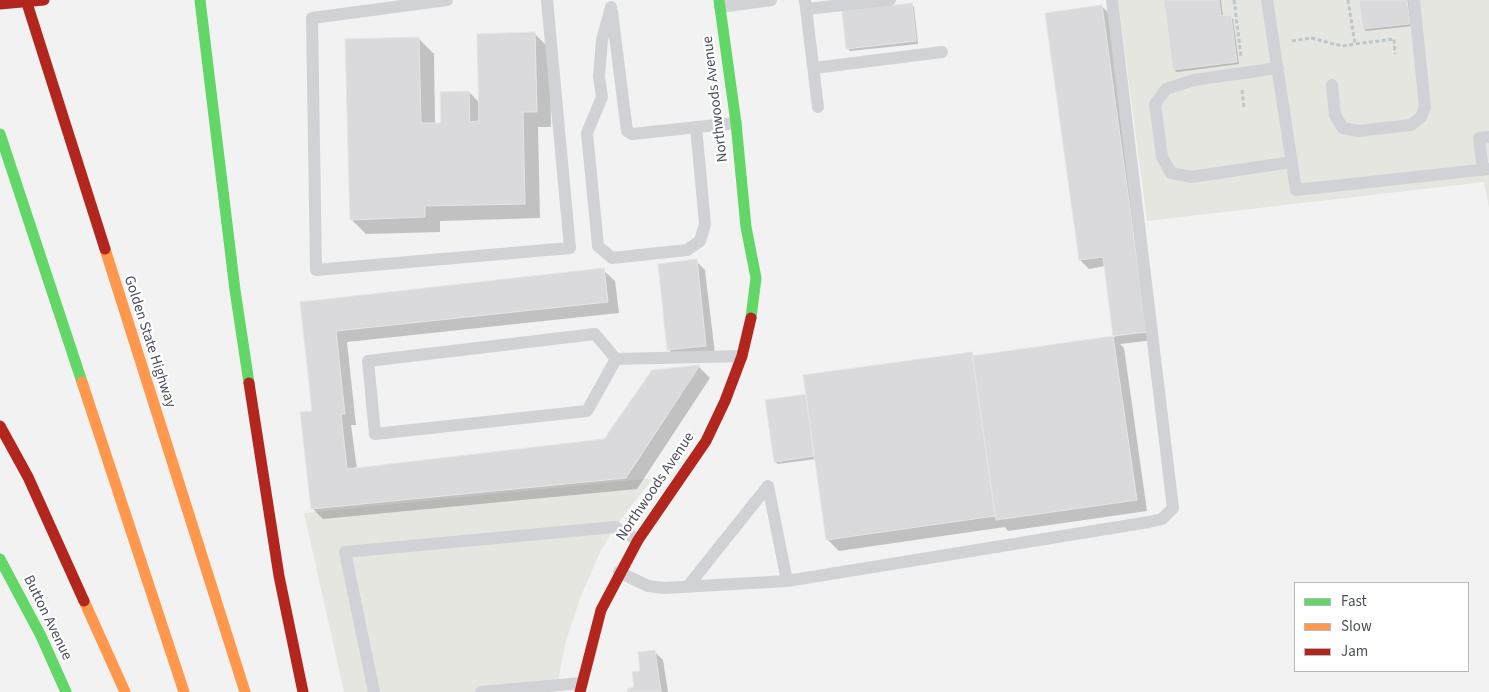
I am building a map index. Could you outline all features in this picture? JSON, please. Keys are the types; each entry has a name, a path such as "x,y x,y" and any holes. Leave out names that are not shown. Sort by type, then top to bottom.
{"main road":[{"name":"Golden State Highway","path":"26,0 57,104 245,692"},
{"path":"0,4 44,0"},
{"path":"200,0 235,290 279,576 303,692"},
{"name":"Northwoods Avenue","path":"581,687 601,610 619,572 638,540 706,441 725,402 742,356 751,320 756,278 746,227 736,123 720,4"},
{"path":"0,134 184,692"},
{"path":"0,426 28,477 125,692"},
{"name":"Button Avenue","path":"2,566 41,636 66,692"}],"lane":[{"path":"447,0 312,18 316,270 570,248 547,0"},
{"path":"720,4 771,0"},
{"path":"818,107 806,4 890,0"},
{"path":"619,572 648,586 664,588 787,581 1162,520 1173,508 1112,0"},
{"path":"1267,0 1296,190 1486,170 1484,138"},
{"path":"1332,84 1335,115 1343,128 1358,132 1411,125 1421,117 1425,107 1414,0"},
{"path":"612,4 627,131 632,134 736,123"},
{"path":"612,4 602,40 599,76 602,97 587,133 598,246 612,258 687,250 700,241 705,224 696,127"},
{"path":"814,68 942,52"},
{"path":"1278,68 1194,80 1166,89 1155,104 1162,157 1171,173 1190,177 1292,162"},
{"path":"595,334 616,359 587,411 376,434 368,361 595,334"},
{"path":"616,359 742,356"},
{"path":"688,586 768,486 787,581"},
{"path":"374,692 345,552 615,527 638,540"},
{"path":"481,692 581,687"}],"path":[{"path":"1348,0 1355,44"},
{"path":"1292,41 1311,38 1342,46 1394,39 1395,54"}],"shaded area":[{"path":"1118,0 1489,0 1489,208 1484,182 1147,221"},
{"path":"653,478 615,527 601,550 581,596 566,641 556,692 344,692 304,513"}],"building":[{"path":"1164,0 1219,0 1221,16 1231,15 1237,62 1173,70"},
{"path":"1359,0 1407,0 1410,24 1363,29"},
{"path":"912,3 916,41 846,49 842,11"},
{"path":"1102,5 1147,332 1113,336 1103,257 1079,260 1045,13"},
{"path":"535,32 537,112 523,112 525,204 425,206 425,217 350,220 345,39 419,37 421,123 441,123 440,92 469,91 470,122 479,121 477,34"},
{"path":"697,259 706,346 667,350 658,264"},
{"path":"604,268 608,302 336,331 345,414 341,414 347,469 604,439 652,370 700,365 626,478 311,509 300,412 312,411 300,302"},
{"path":"1113,336 1137,500 996,520 972,356"},
{"path":"972,352 995,516 826,540 803,375"},
{"path":"806,394 814,456 774,462 765,400"},
{"path":"655,650 661,692 628,692 627,689 634,687 632,672 640,671 638,652"}],"traffic: fast":[{"path":"200,0 235,290 249,383"},
{"path":"719,0 736,123 746,227 756,278 751,318"},
{"path":"0,134 82,382"},
{"path":"0,559 41,636 66,692"}],"traffic: slow":[{"path":"105,249 245,692"},
{"path":"82,382 184,692"},
{"path":"84,601 125,692"}],"traffic: jam":[{"path":"26,0 105,249"},
{"path":"0,4 44,0"},
{"path":"580,692 601,610 638,540 706,441 725,401 742,356 751,318"},
{"path":"249,383 279,576 303,692"},
{"path":"0,426 28,477 84,601"}]}
